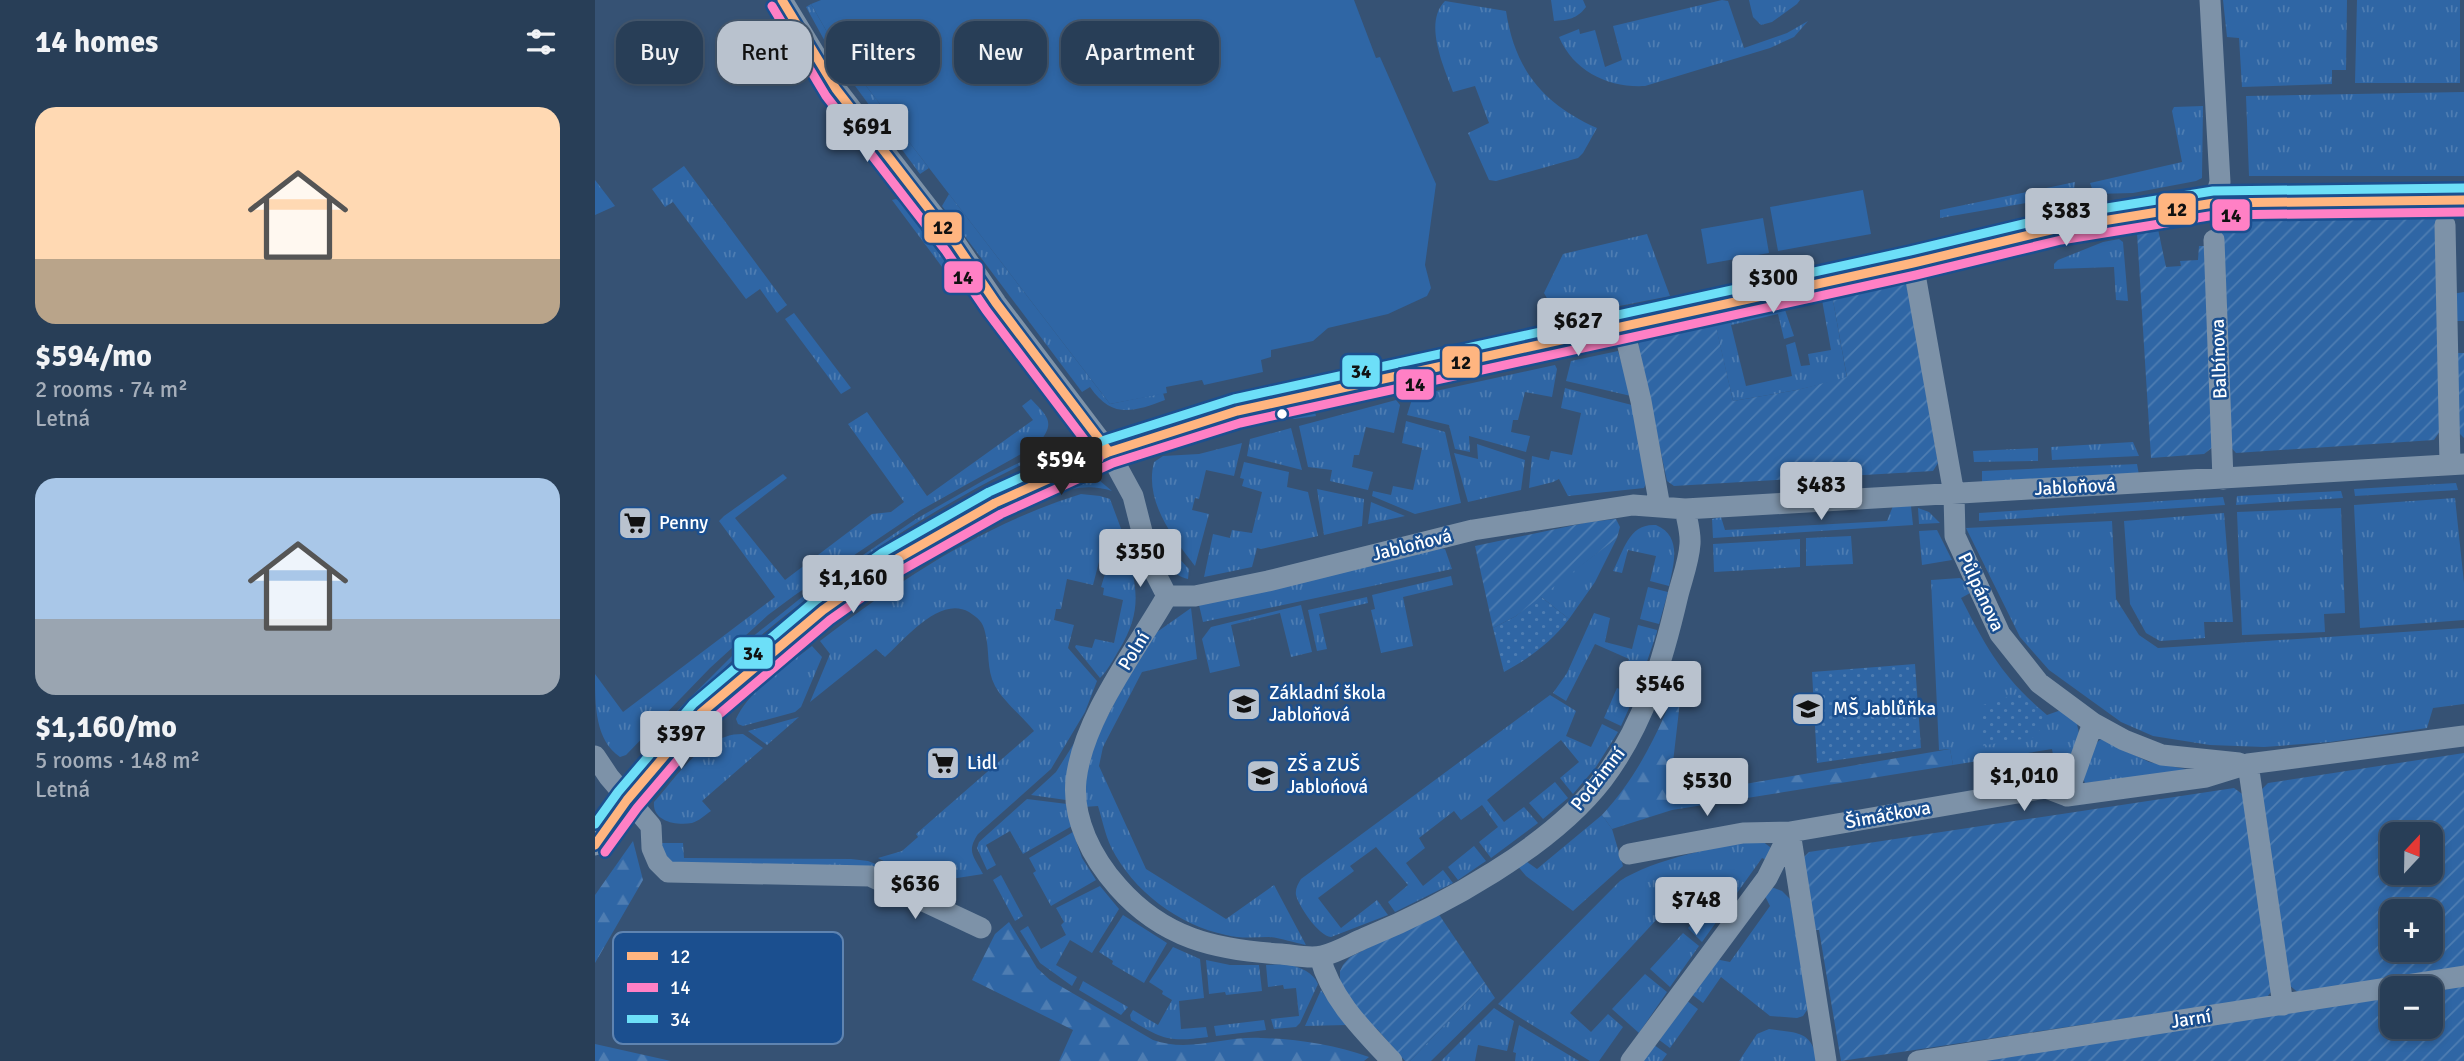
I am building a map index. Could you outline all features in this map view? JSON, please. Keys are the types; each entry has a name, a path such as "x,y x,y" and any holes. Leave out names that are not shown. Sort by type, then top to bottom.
{"street":[{"path":"782,0 836,89 1109,452 1133,496 1150,563 1167,596"},
{"path":"2210,0 2220,182 2214,203"},
{"path":"595,845 627,800 701,713 801,628 888,564 995,503 1109,452 1237,411 1913,263 2059,228 2214,203 2464,200"},
{"path":"2445,225 2457,464"},
{"name":"Balbínova","path":"2214,240 2223,479"},
{"name":"Půlpánova","path":"1913,263 1954,494 1955,536 2000,634 2039,682 2093,723 2124,740 2162,755 2248,764"},
{"path":"1623,325 1641,401 1660,507 1685,509"},
{"name":"Jabloňová","path":"1685,509 2457,464"},
{"name":"Jabloňová","path":"1167,596 1195,596 1268,581 1473,530 1633,505 1660,507"},
{"name":"Podzimní","path":"1320,957 1415,918 1497,870 1567,818 1603,779 1626,742 1663,659 1690,543 1685,509"},
{"name":"Polní","path":"1167,596 1112,685 1091,730 1079,765 1076,803 1089,844 1108,876 1123,893 1138,907 1175,932 1213,946 1262,954 1320,957"},
{"path":"2067,796 2093,723"},
{"name":"Šimáčkova","path":"1629,854 1743,833 1790,832 2046,788 2067,796 2206,777 2248,764 2464,736"},
{"path":"595,756 650,826 652,848 658,862 668,872 870,876 981,928"},
{"path":"2248,764 2283,1005"},
{"path":"1631,1061 1767,878 1790,832"},
{"path":"1790,832 1826,1061"},
{"path":"1320,957 1325,978 1356,1023 1392,1061"},
{"name":"Jarní","path":"1917,1061 2464,976"}],"green space":[{"path":"821,0 1354,0 1376,58 1380,57 1436,184 1425,265 1431,288 1427,296 1388,314 1328,328 1313,341 1271,350 1271,357 1261,360 1263,372 1204,385 1202,380 1166,387 1167,393 1110,404 865,84 940,84 940,21 826,21 826,30 811,4"},
{"path":"1551,0 1583,0 1586,7 1572,18 1554,21"},
{"path":"1722,0 1728,1 1744,48 1787,33 1808,21 1794,37 1770,48 1645,86 1618,84 1594,75 1574,60 1559,37 1579,29 1580,34 1595,30 1605,67 1622,60 1613,26"},
{"path":"1749,0 1800,0 1772,22 1761,25 1753,17"},
{"path":"2223,0 2347,0 2346,70 2332,70 2332,84 2242,87 2239,38 2227,37"},
{"path":"2357,0 2460,0 2460,83 2355,83"},
{"path":"1445,1 1506,11 1516,51 1535,83 1561,108 1597,128 1578,158 1496,181 1489,180 1468,133 1489,123 1475,86 1453,92 1437,45 1436,21"},
{"path":"811,4 826,30 826,43 806,7"},
{"path":"854,84 865,84 929,168 920,174"},
{"path":"2464,92 2464,176 2249,176 2246,96"},
{"path":"2203,106 2202,178 2133,193 2094,194 2090,183 2182,162 2172,111 2174,107"},
{"path":"684,166 787,305 777,313 760,289 746,299 673,202 665,207 652,189"},
{"path":"595,180 615,206 595,215"},
{"path":"2075,182 2071,193 2045,199 2043,194 2031,197 2032,202 1940,218 1940,210"},
{"path":"1863,190 1871,234 1778,251 1770,207"},
{"path":"949,194 1110,404 1163,393 1165,400 1143,408 1124,410 1107,404 1090,387 1082,392 942,206"},
{"path":"896,199 953,272 948,275 892,200"},
{"path":"2437,215 2440,431 2434,440 2236,453 2228,444 2221,220 2253,217"},
{"path":"1763,218 1769,253 1707,264 1701,229"},
{"path":"2158,229 2166,267 2181,266 2180,261 2198,260 2199,246 2207,246 2213,447 2204,454 2151,458 2137,233"},
{"path":"1647,234 1670,296 1558,318 1544,293 1563,254"},
{"path":"2119,239 2123,242 2128,301 2116,300 2114,267 2054,269 2058,260 2103,242"},
{"path":"1905,280 1938,463 1933,471 1674,486 1667,481 1638,347 1640,339 1715,322 1733,401 1797,390 1847,377 1832,295"},
{"path":"2464,292 2464,321 2453,321 2452,294"},
{"path":"1832,295 1847,378 1733,401 1715,323 1784,307 1794,336 1784,339 1778,314 1731,325 1746,386 1792,376 1786,345 1795,342 1801,366 1810,365 1808,354 1831,350 1822,300"},
{"path":"794,313 851,388 841,394 785,319"},
{"path":"1618,351 1631,396 1566,381 1571,361"},
{"path":"2455,353 2464,353 2464,438 2456,430"},
{"path":"1555,365 1557,369 1552,397 1525,392 1518,420 1513,420 1511,432 1530,436 1526,452 1469,436 1470,452 1455,449 1449,425 1407,415 1413,396"},
{"path":"1565,388 1632,405 1648,479 1644,488 1568,496 1559,479 1529,488 1532,456 1549,460 1551,451 1572,455 1581,413 1561,408"},
{"path":"1031,399 1048,421 1047,431 1037,445 921,510 795,595 768,615 710,668 626,755 620,757 612,750 598,721 595,674 623,712 775,597 719,521 724,516 783,474 787,478 735,518 785,580 872,514 891,512 904,502 848,424 867,412 927,496 1033,420 1022,406"},
{"path":"1396,400 1400,405 1394,433 1366,427 1359,455 1354,455 1352,467 1373,472 1368,490 1330,481 1332,470 1308,467 1299,426"},
{"path":"1313,404 1316,416 1294,419 1288,416 1303,407"},
{"path":"1406,421 1445,432 1461,503 1415,514 1372,496 1373,491 1391,495 1393,486 1413,490 1422,448 1402,443"},
{"path":"1291,428 1302,470 1247,456 1250,439"},
{"path":"2133,442 2139,456 2052,460 2051,447"},
{"path":"1242,443 1234,476 1206,470 1199,499 1195,498 1192,510 1209,514 1195,566 1162,517 1153,490 1154,462 1163,456 1199,454"},
{"path":"1477,444 1525,460 1521,490 1468,502 1454,453 1478,459"},
{"path":"2038,448 2038,461 1974,462 1973,451"},
{"path":"1033,456 1031,460 918,522 845,570 744,650 665,729 662,726 746,642 807,593 916,519"},
{"path":"1244,462 1289,472 1287,487 1308,492 1318,536 1257,548 1252,567 1204,577 1213,534 1230,538 1232,530 1252,533 1262,492 1242,486 1244,479 1240,478"},
{"path":"2137,464 2139,475 1982,484 1982,471"},
{"path":"1085,477 1100,481 1112,491 1086,487 1060,492 988,524 943,548 899,574 836,618 741,697 754,677 798,641 921,553 981,520 1071,479"},
{"path":"2456,483 2458,490 2355,496 2354,489"},
{"path":"1317,489 1364,499 1362,526 1324,535"},
{"path":"2341,491 2343,498 2236,505 2237,496"},
{"path":"1081,494 1110,499 1123,534 1101,554 1093,585 1067,579 1061,609 1056,609 1054,620 1074,625 1068,648 1097,681 1085,712 1051,769 974,840 974,858 983,874 925,883 878,858 902,851 918,837 916,834 1034,731 995,686 990,673 984,629 980,621 969,612 958,608 935,614 913,630 885,657 876,649 810,702 830,654 820,641 880,597 944,556 1010,521"},
{"path":"2223,497 2225,505 1979,521 1979,513"},
{"path":"2455,498 2464,583 2464,620 2360,628 2354,505"},
{"path":"1371,502 1405,516 1368,524"},
{"path":"1893,506 1911,506 1913,525 1713,538 1712,519 1721,517 1725,530 1887,521"},
{"path":"1918,508 1929,512 1940,523 1919,524"},
{"path":"2341,508 2345,613 2324,614 2325,632 2242,635 2237,512"},
{"path":"2224,513 2233,622 2204,622 2205,638 2160,641 2146,633 2130,604 2124,521"},
{"path":"1616,519 1620,527 1617,538 1516,616 1493,628 1475,546 1589,522"},
{"path":"2112,521 2116,599 2139,635 2158,648 2464,628 2464,704 2433,708 2427,728 2330,742 2264,747 2210,745 2153,736 2121,722 2049,670 2020,637 1966,528"},
{"path":"1656,525 1670,536 1673,543 1674,559 1669,586 1650,581 1656,556 1628,550 1622,573 1613,571 1633,533 1639,528"},
{"path":"1937,530 1952,560 1922,565 1919,531"},
{"path":"1851,536 1853,564 1806,566 1806,538"},
{"path":"1617,538 1595,582 1569,619 1540,596"},
{"path":"1800,539 1800,567 1714,572 1713,544"},
{"path":"1166,542 1189,569 1188,579 1172,571 1161,559 1156,548 1157,543"},
{"path":"1126,545 1135,587 1135,611 1127,636 1100,678 1075,647 1092,648 1095,639 1114,643 1123,600 1103,595 1104,588 1101,587 1109,561"},
{"path":"1439,548 1445,549 1452,569 1203,622 1199,605"},
{"path":"1451,576 1453,585 1403,597 1413,646 1381,653 1371,610 1375,609 1372,595"},
{"path":"1960,578 1974,591 1961,598 2007,675 2047,715 2064,709 2076,720 2079,733 2069,770 2055,766 2052,749 1953,765 1950,749 1939,750 1931,580"},
{"path":"1648,587 1668,592 1659,624 1640,619"},
{"path":"1540,596 1569,619 1540,649 1504,672 1493,628 1516,616"},
{"path":"1367,597 1368,603 1319,614 1327,649 1317,651 1308,610"},
{"path":"1301,605 1312,652 1291,657 1280,613 1231,625 1240,666 1210,673 1202,639 1211,627"},
{"path":"1191,608 1197,659 1142,672 1103,747 1099,766 1146,869 1226,919 1274,885 1306,945 1269,937 1226,935 1208,930 1174,914 1144,892 1120,863 1109,842 1098,806 1083,807 1086,774 1095,740 1138,658 1157,632"},
{"path":"1594,613 1610,618 1605,642 1632,649 1638,625 1657,632 1638,688 1620,682 1629,659 1595,644 1566,701 1553,693 1567,673"},
{"path":"812,646 822,657 801,707 795,712 743,726 738,724 736,719 750,698 769,679"},
{"path":"1915,664 1921,748 1817,763 1812,672"},
{"path":"1684,667 1669,797 1950,749 1953,765 1672,810 1612,829 1602,815 1628,782 1650,746"},
{"path":"1617,688 1635,695 1621,726 1604,718"},
{"path":"2021,693 2049,719 2034,737 1981,746 1983,705"},
{"path":"1550,695 1576,711 1566,736 1591,747 1602,724 1618,732 1596,767 1573,794 1560,778 1579,762 1561,740 1487,800 1504,822 1524,807 1538,823 1491,858 1479,842 1498,827 1482,805 1461,820 1454,811 1419,838 1425,848 1406,863 1423,886 1443,870 1453,883 1395,912 1388,902 1408,885 1376,847 1350,866 1354,871 1318,898 1341,928 1377,900 1388,915 1331,937 1321,932 1305,913 1296,895 1301,879"},
{"path":"799,717 767,745 748,731"},
{"path":"743,734 763,748 702,801 711,811 697,821 686,824 666,821 657,814 654,802 693,758 716,741"},
{"path":"1078,737 1066,800 1031,795 1056,772"},
{"path":"2101,739 2149,762 2196,771 2085,783 2083,778 2093,746"},
{"path":"2464,753 2464,967 2409,976 2380,976 2380,981 2300,994 2289,985 2258,793 2268,783"},
{"path":"1555,782 1568,798 1543,819 1529,803"},
{"path":"2234,788 2245,796 2275,987 2267,997 1841,1061 1819,930 1813,930 1802,859 1809,852"},
{"path":"1027,799 1067,804 1072,826 1023,854 1010,831 986,845 996,865 987,870 977,848 979,842"},
{"path":"1602,815 1612,829 1623,866 1573,911 1526,876 1516,864 1523,859 1537,869"},
{"path":"1073,832 1082,858 1096,880 1051,906 1033,873 1036,871 1029,858"},
{"path":"633,841 643,880 595,963 595,895"},
{"path":"1762,841 1772,852 1767,860 1762,858 1702,942 1688,928 1704,910 1683,891 1570,1013 1591,1032 1608,1014 1623,1027 1599,1061 1590,1061 1498,1004 1620,881 1650,866 1688,854"},
{"path":"657,843 683,843 684,858 851,859 878,865 875,869 670,862"},
{"path":"1474,846 1486,861 1458,880 1448,867"},
{"path":"1001,875 1023,916 1015,921 993,880"},
{"path":"1100,886 1119,909 1092,953 1070,940 1056,965 1077,977 1072,986 1040,963 1020,931 1028,926 1041,949 1066,935 1061,925 1064,922 1056,908"},
{"path":"1774,888 1790,899 1809,1007 1803,1016 1797,1018 1770,1016 1721,977 1703,1003 1690,993 1715,959 1730,962 1770,906 1763,892 1765,889"},
{"path":"1438,913 1485,983 1410,1061 1405,1061 1349,999 1340,981 1340,971 1350,957"},
{"path":"1123,915 1167,943 1144,983 1112,964 1113,961 1099,952"},
{"path":"1009,922 1037,968 1050,980 1153,1040 1180,1045 1247,1038 1302,1041 1369,1057 1364,1061 1059,1061 1073,1030 972,980 995,934"},
{"path":"1683,933 1699,946 1670,987 1650,969"},
{"path":"1173,947 1200,959 1204,998 1179,1001 1181,1029 1206,1027 1208,1037 1167,1038 1131,1020 1133,1010 1158,1025 1172,1000 1149,982"},
{"path":"1206,960 1230,965 1259,965 1262,991 1209,994"},
{"path":"1289,964 1310,973 1318,984 1300,1023 1296,1027 1274,1029 1271,1019 1299,1016 1296,988 1284,989 1283,985 1268,987 1266,965"},
{"path":"1645,974 1667,992 1639,1033 1612,1009"},
{"path":"1083,981 1128,1007 1121,1015 1079,990"},
{"path":"1485,983 1495,998 1431,1061 1410,1061"},
{"path":"2464,985 2464,1061 1962,1061 2380,998 2380,1039 2443,1039 2443,989"},
{"path":"1321,990 1346,1025 1305,1026"},
{"path":"1686,1000 1698,1009 1670,1048 1658,1039"},
{"path":"1494,1008 1514,1021 1507,1051 1478,1045 1475,1061 1441,1061"},
{"path":"1264,1020 1266,1030 1216,1036 1214,1026"},
{"path":"1519,1025 1579,1061 1515,1061 1516,1053 1513,1052"},
{"path":"1769,1029 1807,1038 1815,1051 1817,1061 1739,1061 1757,1034"},
{"path":"595,1044 671,1061 595,1061"},
{"path":"1654,1045 1667,1054 1662,1061 1642,1061"}],"transit line":[{"name":"12","path":"782,0 836,89 956,244 996,303 1109,452"},
{"name":"14","path":"772,6 826,96 946,251 986,310 1099,459"},
{"name":"34","path":"595,824 618,792 693,704 816,600 882,553 989,492 1105,440 1234,399 1910,251 2057,216 2213,191 2464,188"},
{"name":"12","path":"595,845 627,800 701,713 823,610 888,564 995,503 1109,452 1237,411 1913,263 2059,228 2214,203 2464,200"},
{"name":"14","path":"605,852 637,808 710,722 830,620 895,574 1001,514 1113,463 1240,423 1916,275 2061,240 2215,215 2464,212"}],"place":[{"name":"Penny","path":"635,523"},
{"name":"Základní škola Jabloňová","path":"1244,704"},
{"name":"MŠ Jablůňka","path":"1808,709"},
{"name":"Lidl","path":"943,763"},
{"name":"ZŠ a ZUŠ Jablońová","path":"1263,776"}]}
